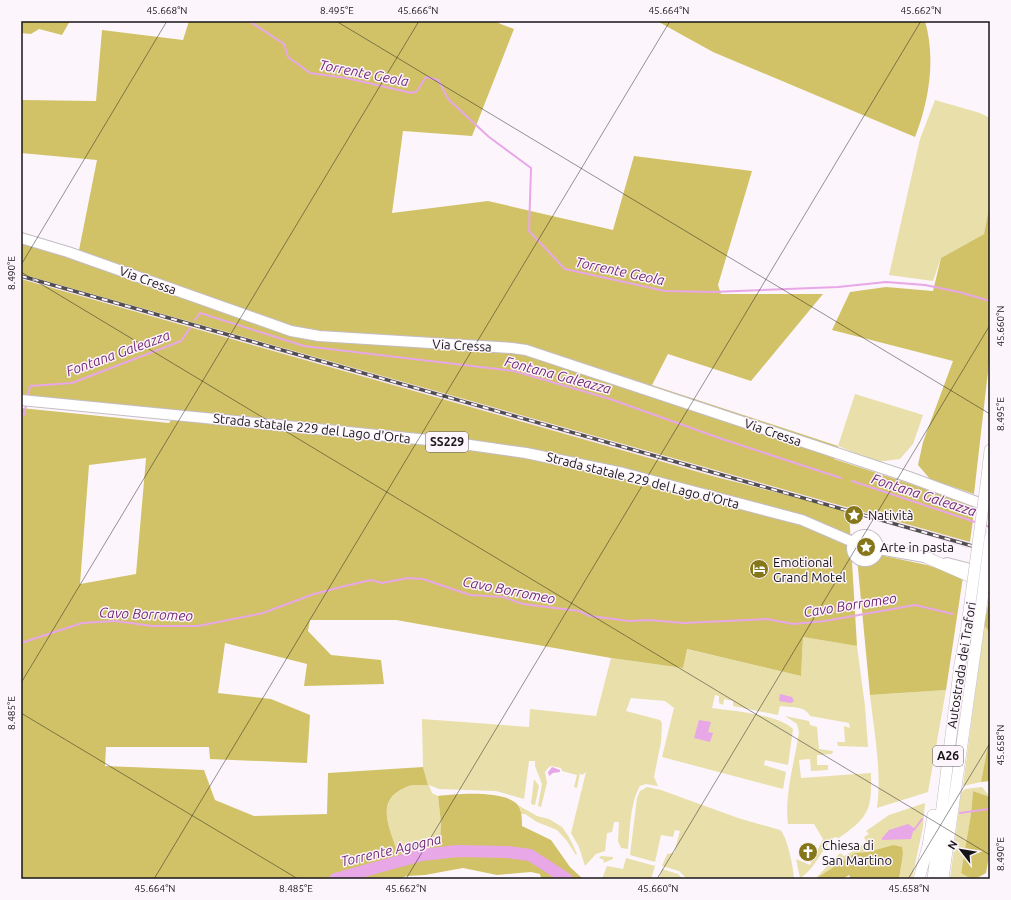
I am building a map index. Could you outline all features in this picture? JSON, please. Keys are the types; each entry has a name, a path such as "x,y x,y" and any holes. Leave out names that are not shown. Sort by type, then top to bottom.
{"highway":[{"name":"Autostrada dei Trafori","path":"943,879 972,636 990,450"},
{"name":"Autostrada dei Trafori","path":"933,879 960,664 972,636 990,539"},
{"path":"923,556 971,577 990,593"},
{"path":"919,879 929,839 940,764 960,664"}],"main road":[{"name":"Via Cressa","path":"21,238 76,255 291,331 319,336 526,350 909,477 990,507"},
{"name":"Strada statale 229 del Lago d'Orta","path":"25,401 449,442 534,454 623,473 802,520 853,542"},
{"path":"859,536 871,536 877,541 879,549 876,557 872,560 860,560 852,551 853,542 859,536"},
{"path":"879,549 923,556 990,574"}],"shaded area":[{"path":"21,21 70,21 62,35 39,29 31,34 21,33"},
{"path":"189,21 493,21 514,29 472,136 403,131 392,213 488,201 613,230 634,156 752,171 718,285 721,294 823,294 751,381 668,354 652,385 838,446 834,459 975,505 970,542 21,274 21,241 245,318 319,333 292,327 79,250 97,160 21,153 22,100 96,101 102,30 183,40"},
{"path":"657,21 925,21 930,50 929,80 924,109 915,137 713,52"},
{"path":"935,100 980,113 990,118 990,203 984,234 941,258 933,281 889,275 920,139"},
{"path":"990,203 990,354 974,494 930,479 918,465 923,442 953,361 832,330 850,292 886,287 933,291 941,258 984,234"},
{"path":"21,274 970,542 969,549 849,511 716,477 21,279"},
{"path":"21,279 716,477 849,511 857,646 803,637 801,676 687,649 683,668 611,658 396,620 310,620 308,631 331,655 381,660 384,684 304,686 307,664 225,643 218,693 271,699 310,715 307,763 210,759 209,747 106,747 105,766 204,770 215,800 254,816 327,814 328,773 423,767 428,785 409,786 399,791 392,797 388,804 387,820 396,848 420,841 440,840 441,823 438,796 457,794 494,795 505,797 513,801 520,809 522,826 551,840 570,867 583,879 541,879 540,874 531,872 497,875 463,868 425,875 407,876 398,879 21,879 21,408 169,423 178,411 21,395","holes":["146,458 136,574 80,584 89,465"]},
{"path":"855,394 923,415 913,444 900,459 877,462 838,446"},
{"path":"875,554 927,565 963,577 946,690 870,695 857,558"},
{"path":"990,595 990,633 984,625"},
{"path":"984,625 990,633 990,734 981,782 963,786"},
{"path":"803,637 857,646 865,706 868,747 838,746 837,742 845,742 844,726 850,728 849,723 810,716 805,710 797,708 780,706 778,715 733,706 733,701 724,699 723,705 719,703 719,696 715,695 712,708 755,714 777,720 793,729 788,765 765,760 764,765 786,772 783,789 662,757 674,708 665,701 631,698 626,711 660,720 662,723 661,742 654,777 658,786 646,784 640,786 634,800 628,849 621,848 618,841 619,822 614,822 612,832 607,833 605,851 596,854 585,866 579,847 571,833 586,772 582,775 580,773 577,788 574,787 577,775 562,771 561,768 551,766 548,768 545,772 547,783 541,807 538,806 542,784 535,766 535,761 529,761 524,799 496,791 439,789 429,785 432,793 438,796 441,823 440,840 420,841 396,848 387,820 388,804 399,791 409,786 428,785 423,767 422,719 529,727 530,709 596,716 611,658 683,668 686,649 801,676"},
{"path":"946,690 928,792 877,808 879,780 870,695"},
{"path":"780,694 792,697 794,701 791,703 779,701"},
{"path":"785,716 809,721 810,725 817,727 819,749 833,751 832,754 817,755 817,765 828,765 828,770 811,771 810,759 799,760 801,778 871,773 871,796 867,812 863,818 839,838 835,837 806,874 800,878 796,859 810,865 823,839 814,824 788,824 787,802 799,732 797,724"},
{"path":"699,720 711,722 708,732 713,733 710,742 694,738"},
{"path":"990,734 990,781 981,782"},
{"path":"552,767 560,770 560,772 553,773 549,776 548,772"},
{"path":"534,779 539,786 535,805 531,804"},
{"path":"647,787 661,790 738,818 780,830 783,833 788,845 794,879 687,879 679,871 662,866 667,854 674,853 680,831 675,830 673,837 661,835 655,862 630,855 637,798 640,791"},
{"path":"982,787 990,797 973,791 971,814 961,873 970,879 950,879 961,793 965,789"},
{"path":"973,791 990,797 990,850 986,873 979,877 970,878 961,873 971,814"},
{"path":"925,803 923,827 912,879 899,879 903,854 893,845 868,852 855,853 815,879 840,853 844,856 859,848 866,841 864,837 869,834 866,831 889,815"},
{"path":"516,804 537,816 549,819 562,827 569,837 577,854 576,855 567,841 557,830 537,822 525,814 521,814 520,808"},
{"path":"908,824 914,828 911,839 882,840 889,830"},
{"path":"893,845 902,847 903,854 899,879 851,879 849,875 843,879 817,878 855,853 868,852"},
{"path":"601,856 613,857 613,859 603,863 604,860 599,858"},
{"path":"626,858 655,866 651,879 602,879 607,866 623,869"},
{"path":"662,869 678,874 683,879 659,879"}],"waterway":[{"name":"Torrente Geola","path":"249,21 284,44 288,57 310,73 346,78 412,93 417,91 426,77 438,80 449,100 489,137 531,168 529,231 565,269 665,291 712,292 838,287 886,282 925,285 959,292 990,301"},
{"name":"Fontana Galeazza","path":"195,320 200,313 304,346 514,371 610,399 725,440 841,478"},
{"name":"Fontana Galeazza","path":"28,396 30,386 72,383 181,341 190,328"},
{"name":"Fontana Galeazza","path":"21,414 24,415 26,405"},
{"name":"Fontana Galeazza","path":"852,481 978,523"},
{"name":"Fontana Galeazza","path":"984,525 990,527"},
{"name":"Cavo Borromeo","path":"21,643 82,623 115,621 152,626 198,626 263,613 314,594 349,585 371,580 382,583 408,578 423,579 470,595 503,597 523,604 579,611 590,616 629,621 649,620 683,623 767,619 793,624 825,621 915,605 953,614"},
{"path":"960,813 989,809"},
{"path":"914,830 922,819"},
{"name":"Torrente Agogna","path":"335,879 422,855 457,851 507,852 530,855 567,879"}],"railway":[{"path":"21,276 990,551"}],"place":[{"name":"Natività","path":"854,515"},
{"name":"Arte in pasta","path":"866,547"},
{"name":"Emotional Grand Motel","path":"759,569"},
{"name":"Chiesa di San Martino","path":"808,852"}]}
